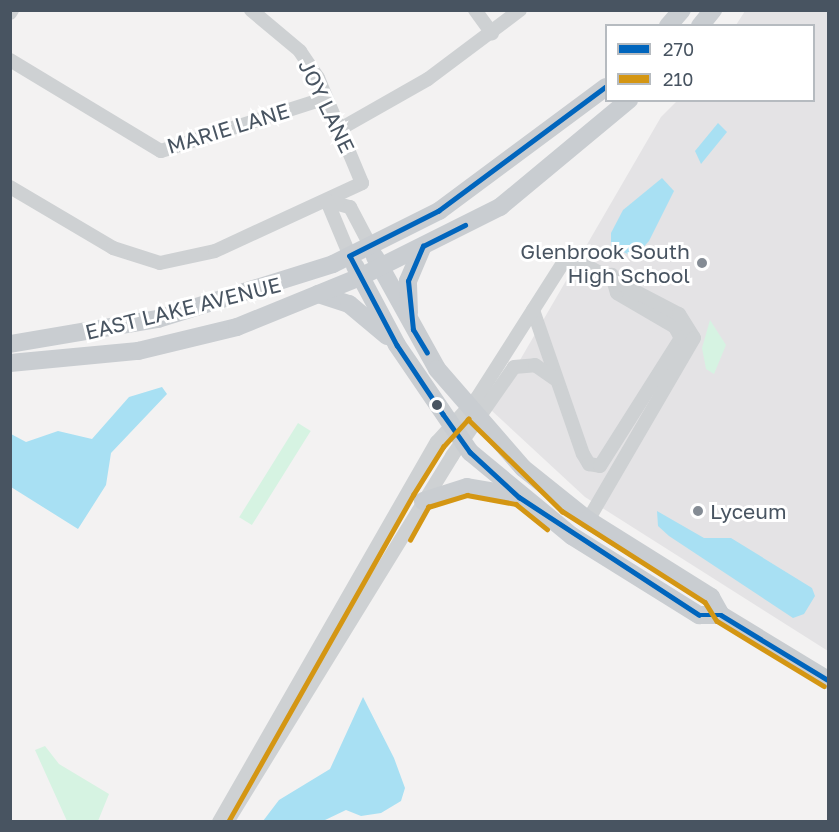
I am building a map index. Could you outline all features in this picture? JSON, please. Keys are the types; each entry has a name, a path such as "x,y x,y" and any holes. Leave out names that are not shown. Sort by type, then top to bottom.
{"main road":[{"path":"670,24 682,10"},
{"path":"702,24 713,10"},
{"name":"EAST LAKE AVENUE","path":"10,344 158,319 292,281 371,247 495,173 605,88"},
{"name":"EAST LAKE AVENUE","path":"10,363 138,351 237,327 360,277 500,207 627,102"},
{"path":"413,330 405,297 423,246"},
{"path":"371,247 413,330 473,415 523,468 588,520 711,597 721,615 828,680"},
{"path":"350,256 397,345 457,434 519,497 699,615 721,615"},
{"path":"318,294 349,304 397,345"},
{"path":"423,501 467,487 519,497"}],"street":[{"name":"JOY LANE","path":"251,10 300,51 326,98 362,183 327,201"},
{"path":"475,10 492,33"},
{"path":"340,129 428,79 520,10"},
{"name":"MARIE LANE","path":"10,60 161,151 326,98"},
{"path":"10,187 113,248 160,262 215,251 327,201 350,207 371,247"},
{"path":"327,201 350,256"},
{"path":"473,415 533,310 563,263 585,261 679,314 694,338 588,520"},
{"path":"533,310 555,379 585,460 600,466 681,338 675,327 617,293 612,275"},
{"path":"219,822 407,491 514,367 535,364 555,379"},
{"path":"226,822 423,501 457,434"}],"shaded area":[{"name":"Glenbrook South High School","path":"745,11 828,11 828,651 585,497 491,410 661,117 676,102 815,102 815,24 737,24"}],"green space":[{"path":"710,320 726,345 714,374 706,369 702,348"},
{"path":"298,423 311,431 252,525 239,517"},
{"path":"45,746 59,764 109,794 98,821 67,821 35,750"}],"water":[{"path":"718,123 727,132 701,164 695,151"},
{"path":"662,178 674,191 649,241 634,257 611,246 611,233 623,210"},
{"path":"162,387 167,394 111,453 106,485 78,529 11,487 11,434 26,442 58,431 92,439 129,397"},
{"path":"657,511 704,538 731,538 812,588 815,596 804,614 793,618 669,536 658,526"},
{"path":"363,697 394,758 405,788 401,801 381,813 361,816 346,810 323,821 263,821 279,800 330,769"}],"transit line":[{"name":"270","path":"605,88 439,211 350,256 397,345 443,414 470,452 519,497 699,615 721,615 828,680"},
{"name":"270","path":"427,353 413,330 408,281 423,246 465,225"},
{"name":"210","path":"228,822 413,495 443,447 468,419 562,511 705,602 717,621 824,686"},
{"name":"210","path":"410,540 428,507 467,495 516,504 547,529"}],"place":[{"name":"Glenbrook South High School","path":"702,263"},
{"name":"Lyceum","path":"698,511"}]}
